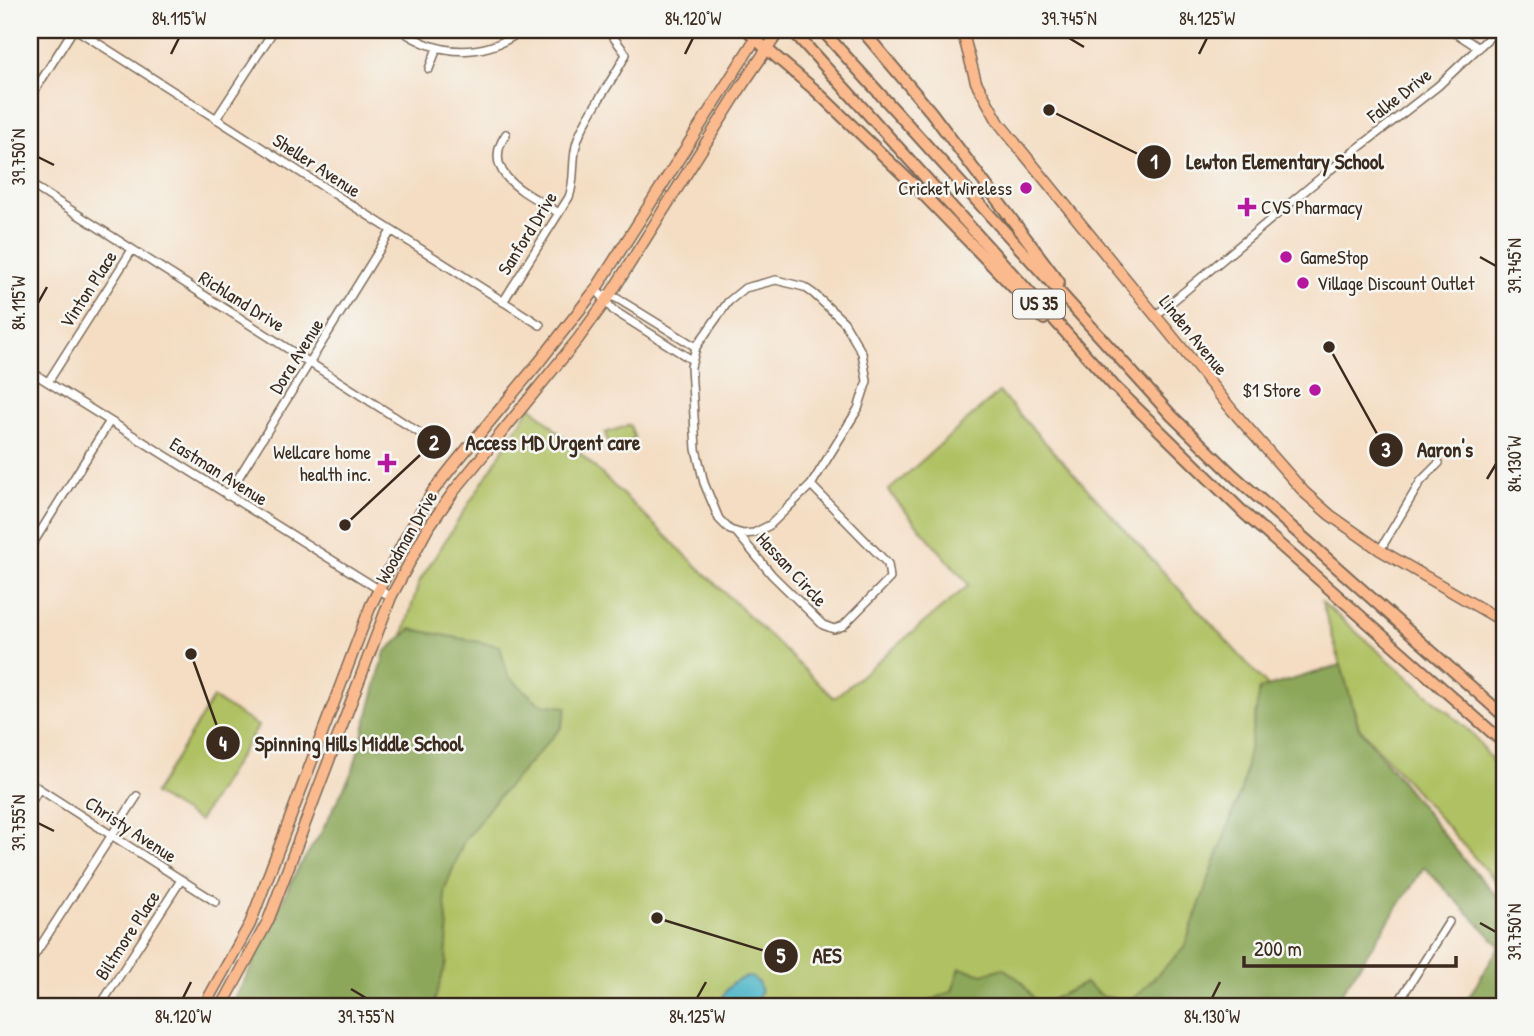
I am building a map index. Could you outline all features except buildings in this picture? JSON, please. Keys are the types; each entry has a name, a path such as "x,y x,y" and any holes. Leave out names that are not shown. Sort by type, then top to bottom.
{"highway":[{"name":"US 35","path":"792,30 1114,386 1300,564 1504,743"},
{"name":"US 35","path":"822,30 1172,416 1504,716"},
{"path":"862,30 931,112 1085,319"},
{"path":"755,33 767,49 916,187 1019,295 1114,386"}],"main road":[{"name":"Woodman Drive","path":"222,1006 268,920 391,597 428,528 454,491 608,298 780,30"},
{"name":"Linden Avenue","path":"962,30 976,82 995,117 1232,410 1305,493 1330,515 1380,550 1504,622"},
{"name":"Woodman Drive","path":"204,1006 250,925 378,590 406,537 433,492 596,289 734,75 755,33"}],"street":[{"path":"30,98 75,30"},
{"name":"Sheller Avenue","path":"75,30 540,325"},
{"path":"216,119 274,30"},
{"path":"401,30 423,43 452,51 475,51 501,43 523,30"},
{"name":"Sanford Drive","path":"503,302 572,190 575,152 580,134 626,54 608,30"},
{"path":"1451,30 1479,48"},
{"name":"Falke Drive","path":"1155,316 1330,170 1438,86 1497,30"},
{"path":"429,69 437,48"},
{"path":"506,134 500,145 498,158 505,176 559,213"},
{"name":"Richland Drive","path":"30,184 437,444"},
{"name":"Dora Avenue","path":"227,496 391,231"},
{"name":"Vinton Place","path":"47,382 132,250"},
{"path":"767,281 786,281 804,287 814,294 844,322 862,353 866,371 865,391 859,409 811,485 762,530 750,534 736,533 719,519 699,466 693,415 692,360 696,348 735,295 754,284 767,281"},
{"path":"596,289 696,348"},
{"path":"608,298 613,310 692,360"},
{"name":"Eastman Avenue","path":"30,371 391,597"},
{"path":"30,548 110,421"},
{"path":"1380,550 1420,481 1439,463"},
{"name":"Hassan Circle","path":"736,533 772,575 823,625 834,629 843,626 890,578 888,564 811,485"},
{"name":"Christy Avenue","path":"30,783 216,902"},
{"path":"30,804 39,789"},
{"path":"30,961 137,796"},
{"name":"Biltmore Place","path":"100,1006 181,880"},
{"path":"1396,1006 1449,922"}],"green space":[{"path":"999,392 1276,695 1191,955 1152,994 1089,1006 240,1006 349,814 419,582 531,406 834,698 969,585 888,491"},
{"path":"630,425 635,439 610,448 605,433"},
{"path":"1322,602 1473,734 1504,777 1504,891 1359,727"},
{"path":"411,629 500,646 508,676 540,704 567,707 561,728 493,803 463,843 444,892 448,930 446,963 433,1006 230,1006 297,870 321,833 353,770 385,652"},
{"path":"1341,665 1359,728 1465,861 1504,904 1504,1006 1463,1006 1500,946 1424,867 1333,1006 1040,1006 1085,983 1104,997 1131,1001 1184,948 1242,787 1260,689"},
{"path":"213,698 258,726 199,821 154,794"},
{"path":"960,968 983,974 1003,968 1021,981 1039,1006 920,1006 952,991"}],"water":[{"path":"751,977 758,982 760,992 751,1006 718,1006 734,982"}],"place":[{"name":"Lewton Elementary School","path":"1049,110"},
{"name":"Cricket Wireless","path":"1026,188"},
{"name":"CVS Pharmacy","path":"1247,207"},
{"name":"GameStop","path":"1286,257"},
{"name":"Village Discount Outlet","path":"1303,283"},
{"name":"Aaron's","path":"1329,347"},
{"name":"$1 Store","path":"1315,390"},
{"name":"Wellcare home health inc.","path":"387,463"},
{"name":"Access MD Urgent care","path":"345,525"},
{"name":"Spinning Hills Middle School","path":"191,654"},
{"name":"AES","path":"657,918"}]}
